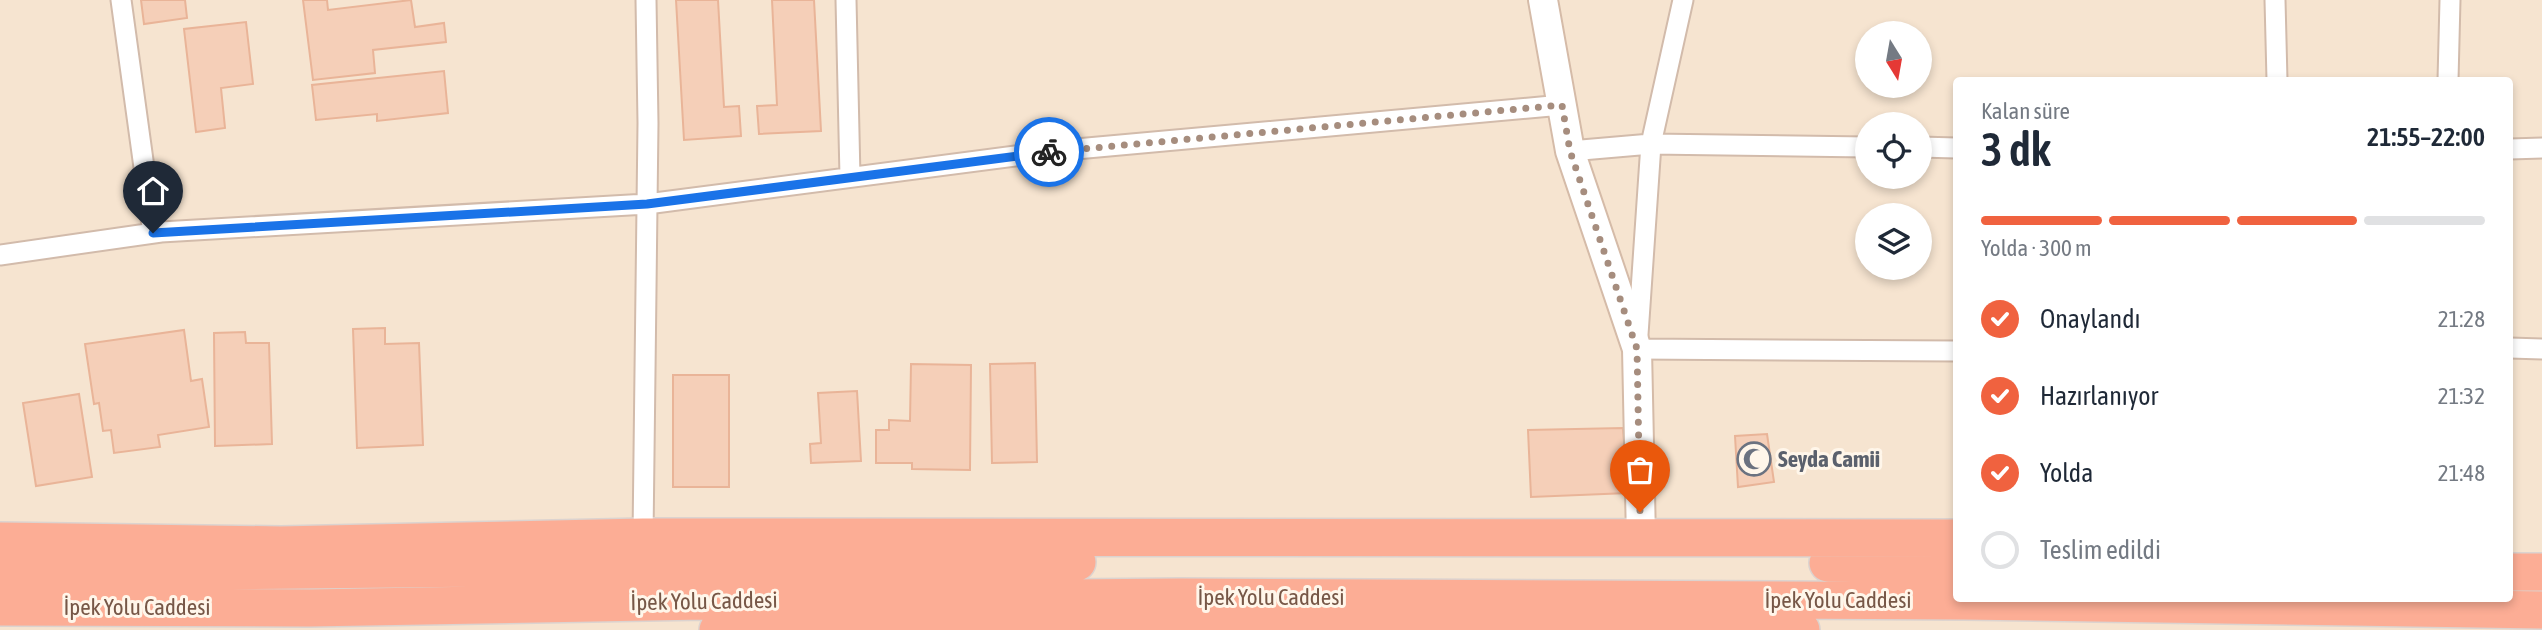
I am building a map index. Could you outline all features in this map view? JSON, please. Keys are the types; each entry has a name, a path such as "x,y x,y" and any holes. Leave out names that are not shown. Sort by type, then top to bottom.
{"highway":[{"path":"0,541 281,545 643,537 1953,538"},
{"name":"İpek Yolu Caddesi","path":"0,573 1172,560 1953,565"},
{"path":"2513,572 2542,572"},
{"name":"İpek Yolu Caddesi","path":"0,607 309,608 731,600 1180,597 1953,600"},
{"name":"İpek Yolu Caddesi","path":"2006,602 2523,617"},
{"path":"2294,630 2523,617"},
{"path":"718,630 980,625 1801,630"}],"street":[{"path":"121,0 153,233"},
{"path":"643,537 647,204 646,0"},
{"path":"846,0 850,177"},
{"path":"1543,0 1570,151 1637,349"},
{"path":"1641,539 1637,349 1651,144 1682,0"},
{"path":"2275,0 2277,77"},
{"path":"2448,77 2450,0"},
{"path":"0,255 153,233 647,204 1054,151 1562,105"},
{"path":"1570,151 1651,144 1855,147"},
{"path":"1932,147 1953,148"},
{"path":"2513,149 2542,148"},
{"path":"2513,348 2542,349"},
{"path":"1637,349 1953,351"}],"shaded area":[{"path":"0,0 2542,0 2542,630 0,630"}],"building":[{"path":"141,0 185,0 187,18 144,24"},
{"path":"303,0 327,0 328,10 411,0 415,27 444,23 446,42 373,50 375,73 313,80"},
{"path":"676,0 718,0 724,107 739,106 741,136 684,140"},
{"path":"772,0 814,0 821,131 759,134 757,106 777,105"},
{"path":"246,22 253,84 221,88 225,128 196,132 184,29"},
{"path":"444,71 448,113 377,121 377,114 316,120 312,85"},
{"path":"385,328 385,344 419,343 423,445 357,448 353,329"},
{"path":"184,330 191,381 202,379 209,427 158,435 160,447 114,453 111,430 103,431 99,403 94,404 85,344"},
{"path":"245,332 246,343 269,343 272,444 215,446 214,333"},
{"path":"1035,363 1037,462 992,463 990,364"},
{"path":"911,364 971,365 970,470 912,469 912,463 876,463 876,430 889,430 889,420 910,421"},
{"path":"673,375 729,375 729,487 673,487"},
{"path":"857,391 861,461 811,463 810,444 821,443 818,393"},
{"path":"79,394 92,477 36,486 23,403"},
{"path":"1623,428 1628,493 1531,497 1528,430"},
{"name":"Seyda Camii","path":"1767,434 1774,482 1738,487 1735,436"}],"way so far":[{"path":"1049,152 1562,105 1570,151 1637,349 1640,512"}],"place":[{"name":"Seyda Camii","path":"1754,459"}],"route":[{"path":"153,233 647,204 1049,152"}]}
